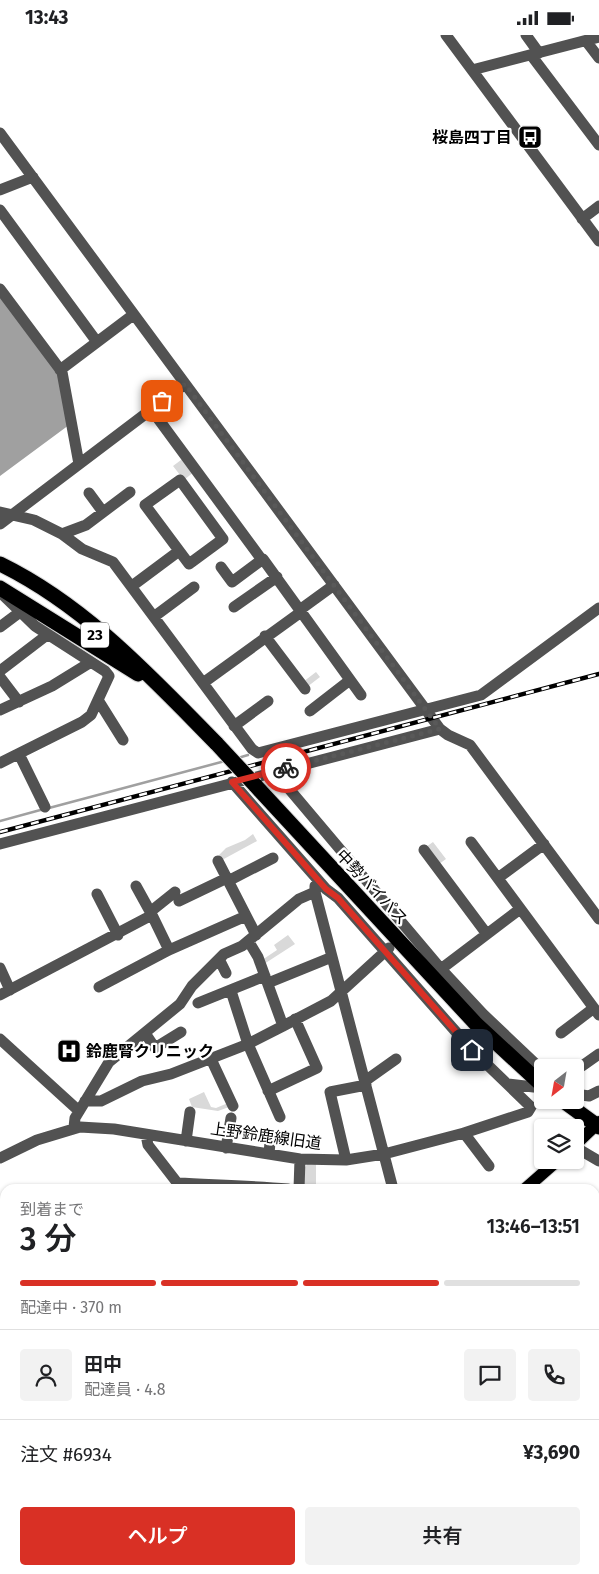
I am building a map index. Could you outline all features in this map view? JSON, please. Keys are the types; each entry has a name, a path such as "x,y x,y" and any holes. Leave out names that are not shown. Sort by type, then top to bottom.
{"highway":[{"path":"0,556 51,595"},
{"name":"中勢バイパス","path":"0,565 51,595 107,636 140,666 217,744 476,1024 534,1079"},
{"name":"中勢バイパス","path":"0,575 60,610 104,641 180,707"},
{"path":"0,588 150,681"},
{"path":"575,1109 598,1125"}],"main road":[{"path":"584,1138 598,1125"},
{"path":"531,1184 548,1169"}],"street":[{"path":"446,35 599,241"},
{"path":"526,35 535,54 599,145"},
{"path":"472,70 599,37"},
{"path":"586,41 599,58"},
{"path":"0,133 426,711 440,729 452,738 470,745 599,919"},
{"path":"0,191 33,177"},
{"path":"582,219 599,206"},
{"path":"0,210 97,342"},
{"path":"0,289 60,370 79,464"},
{"path":"60,370 133,315"},
{"path":"0,525 185,384"},
{"path":"152,409 262,560 264,559 361,695"},
{"path":"180,480 223,539 190,564 179,551 145,505 180,480"},
{"path":"62,534 86,525 130,491"},
{"path":"89,493 103,512"},
{"path":"0,512 34,520 62,534 82,549 113,562 234,726 252,749 258,753 482,695 599,608"},
{"path":"132,586 179,551"},
{"path":"221,567 232,582 262,560"},
{"path":"234,607 277,577"},
{"path":"203,683 334,585"},
{"path":"155,617 194,587"},
{"path":"0,592 35,626 105,671 109,677 90,715 82,723 0,763"},
{"path":"0,627 20,611"},
{"path":"0,671 47,635"},
{"path":"265,637 305,689"},
{"path":"0,710 52,686 91,663"},
{"path":"0,677 19,701"},
{"path":"310,711 350,680"},
{"path":"98,701 123,740"},
{"path":"234,726 268,701"},
{"path":"0,844 440,729"},
{"path":"19,754 45,807"},
{"path":"274,771 407,932 483,1014 534,1062"},
{"path":"232,782 326,889 338,898 387,950 472,1050 508,1084 534,1086"},
{"path":"471,843 596,1012 561,1033"},
{"path":"498,878 544,844"},
{"path":"424,850 486,933"},
{"path":"0,968 5,993 118,935 177,896 228,879 273,858"},
{"path":"218,861 246,916 283,1026"},
{"path":"317,879 315,892 392,1184"},
{"path":"136,886 169,950"},
{"path":"74,1127 75,1118 109,1062 180,1004 192,986 224,954 253,938 299,899 315,892"},
{"path":"97,894 118,935"},
{"path":"441,969 520,909"},
{"path":"99,987 169,950 246,916"},
{"path":"82,1106 101,1101 142,1081 171,1075 248,1044 331,1001 387,950"},
{"path":"198,1003 332,957"},
{"path":"219,959 226,973"},
{"path":"231,991 248,1044 280,1117"},
{"path":"268,1091 317,1068 295,1019"},
{"path":"145,1033 155,1048 181,1032"},
{"path":"0,1039 82,1106"},
{"path":"584,1064 599,1053"},
{"path":"211,1059 233,1106"},
{"path":"346,1160 330,1091 366,1083 396,1059"},
{"name":"上野鈴鹿線旧道","path":"0,1158 37,1140 74,1127 114,1129 300,1159 346,1160 384,1153 464,1133 528,1112 531,1107 508,1084"},
{"path":"584,1095 589,1095 599,1091"},
{"path":"186,1141 190,1112"},
{"path":"226,1148 231,1118"},
{"path":"464,1133 489,1166"},
{"path":"146,1135 148,1145 178,1184"},
{"path":"268,1136 270,1142 269,1154"},
{"path":"584,1152 599,1161"},
{"path":"299,1184 300,1159"}],"shaded area":[{"path":"0,296 58,374 69,425 0,476"},
{"path":"185,457 195,471 184,480 173,466"},
{"path":"316,672 320,677 307,687 303,682"},
{"path":"253,834 257,841 222,860 219,855 226,848 245,840"},
{"path":"433,842 446,859 439,864 426,847"},
{"path":"288,935 295,944 264,964 262,960 277,950 274,945"},
{"path":"204,1092 211,1107 216,1108 228,1103 229,1107 218,1111 192,1107 189,1099"},
{"path":"308,1163 316,1164 316,1184 302,1184 303,1170"}],"waterway":[{"path":"238,758 248,755"},
{"path":"49,808 225,761"},
{"path":"0,821 44,809"}],"railway":[{"path":"0,832 599,674"}],"way so far":[{"path":"162,401 185,384 440,729 286,768"}],"place":[{"name":"桜島四丁目","path":"530,137"},
{"name":"鈴鹿腎クリニック","path":"69,1051"}],"route":[{"path":"286,768 232,782 326,889 338,898 472,1050"}]}
